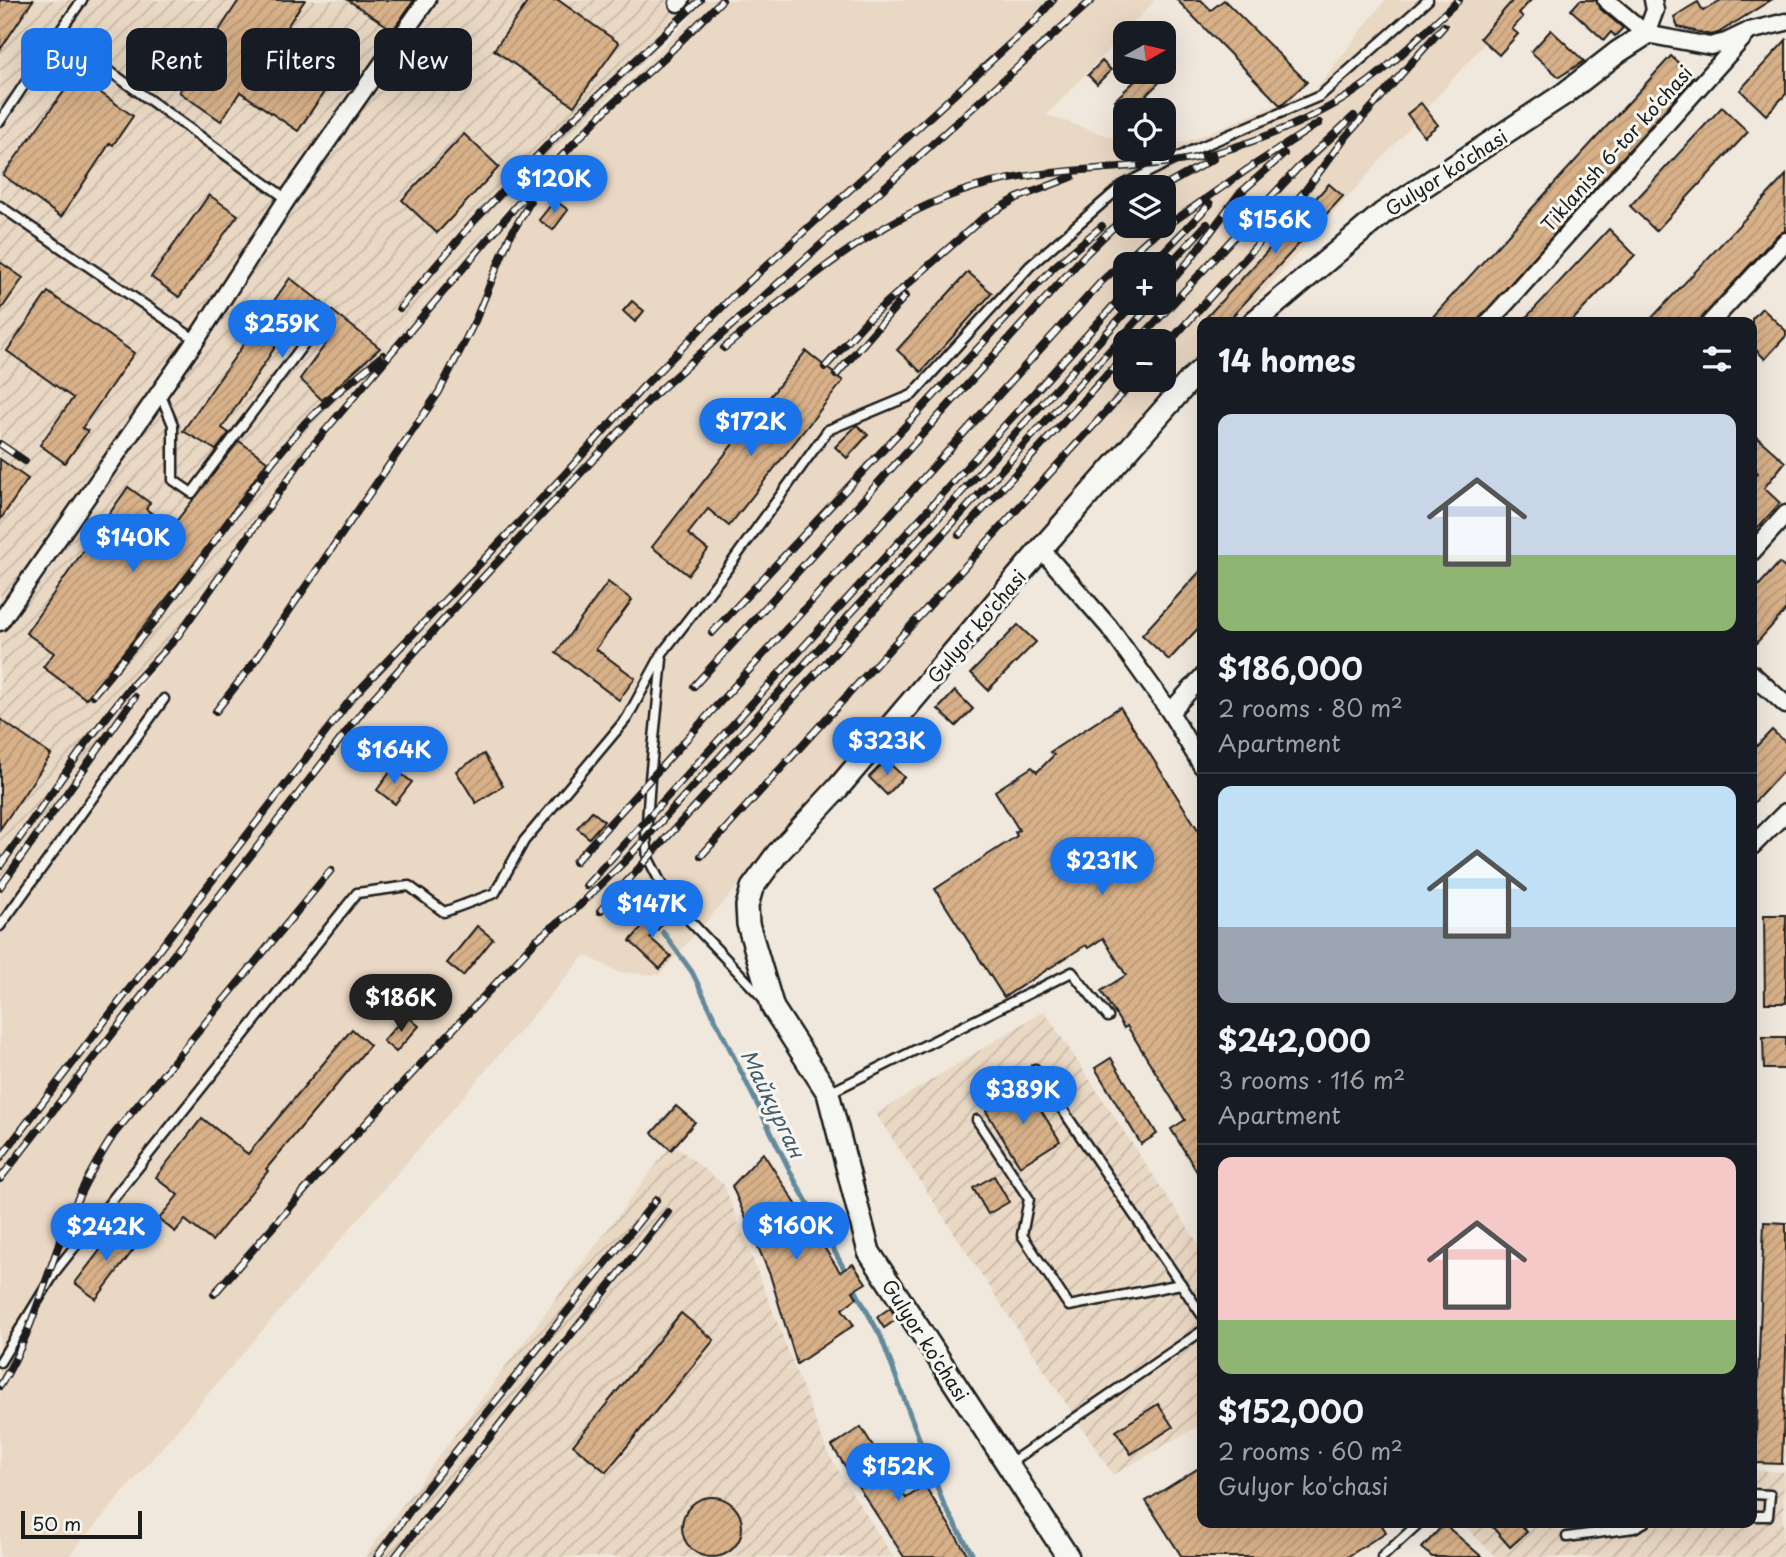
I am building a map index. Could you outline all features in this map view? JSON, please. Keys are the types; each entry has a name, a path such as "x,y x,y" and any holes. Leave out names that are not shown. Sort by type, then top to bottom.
{"street":[{"path":"0,622 196,340 287,199 427,0"},
{"path":"1606,0 1646,34 1710,46 1749,31 1786,22"},
{"path":"1646,34 1655,10 1653,0"},
{"name":"Tiklanish 6-tor ko‘chasi","path":"1493,317 1749,31"},
{"name":"Gulyor ko'chasi","path":"1260,317 1383,213 1564,94 1646,34"},
{"path":"1716,317 1786,241"},
{"name":"Gulyor ko'chasi","path":"1068,1557 869,1252 828,1093 772,1008 748,924 747,906 752,888 777,854 838,788 1041,550 1197,374"},
{"path":"1757,546 1786,514"},
{"path":"1041,550 1109,627 1170,712 1197,758"},
{"path":"1757,679 1786,705"},
{"path":"1170,712 1197,682"},
{"path":"1757,841 1786,812"}],"lane":[{"path":"62,28 82,0"},
{"path":"0,1362 57,1269 357,893 409,886 444,912 495,892 524,841 627,718 663,652 828,430 912,395 1030,267 1123,185 1191,151 1320,96 1428,0"},
{"path":"112,73 287,199"},
{"path":"0,121 21,90"},
{"path":"0,206 196,340"},
{"path":"160,392 173,425 173,480 192,493 306,341"},
{"path":"663,652 650,779 646,837 648,858 669,899 772,1008"},
{"path":"0,926 164,699"},
{"path":"828,1093 1072,972 1108,1017"},
{"path":"1035,1069 1197,1308"},
{"path":"977,1120 1029,1199 1023,1235 1069,1306 1181,1284"},
{"path":"1007,1465 1197,1334"},
{"path":"1757,1494 1770,1495 1768,1516 1757,1516"},
{"path":"1382,1557 1413,1528"},
{"path":"1567,1537 1634,1528"}],"shaded area":[{"path":"0,0 669,0 687,17 552,157 400,329 0,878"},
{"path":"701,0 1155,0 1135,21 1113,21 1113,45 1047,115 1113,138 1113,161 1176,161 1176,142 1185,142 1316,89 1385,0 1523,0 1241,317 1197,317 1197,368 1176,391 1176,329 1113,329 1113,392 1175,392 659,975 618,972 585,955 68,1557 0,1557 0,882 401,329 552,159 689,19"},
{"path":"1044,1011 1197,1241 1197,1427 1113,1475 876,1114"},
{"path":"672,1143 724,1185 828,1454 893,1557 364,1557"},
{"path":"1757,1470 1784,1472 1783,1557 1496,1557 1467,1528 1757,1528"}],"building":[{"path":"0,0 33,0 0,50"},
{"path":"239,0 305,0 286,28 241,28 241,91 325,91 298,131 240,92 221,121 179,92 227,91 227,28 221,28"},
{"path":"348,0 414,0 394,28 390,28"},
{"path":"529,0 558,0 619,43 574,106 494,50"},
{"path":"1177,0 1201,0 1211,10 1224,0 1307,82 1281,106"},
{"path":"1513,0 1531,0 1519,13 1523,17 1512,29 1518,34 1499,55 1480,38"},
{"path":"1580,0 1596,0 1599,8 1623,28 1615,36 1611,32 1604,40 1571,10"},
{"path":"1721,0 1771,0 1718,33 1711,35 1678,27 1674,17 1686,9 1698,2 1703,11"},
{"path":"1551,30 1584,61 1559,77 1531,52"},
{"path":"1786,40 1786,94 1766,115 1740,90"},
{"path":"1671,56 1694,77 1481,317 1433,317"},
{"path":"1102,61 1111,70 1097,84 1088,75"},
{"path":"1132,84 1158,84 1143,98 1117,98"},
{"path":"64,91 98,91 133,116 113,145 110,143 61,217 3,175"},
{"path":"1421,103 1438,125 1424,136 1407,114"},
{"path":"1722,107 1748,132 1656,231 1630,206"},
{"path":"464,134 499,167 437,233 402,200"},
{"path":"1786,175 1785,231 1778,234 1703,317 1653,317"},
{"path":"1329,184 1343,196 1232,317 1207,317"},
{"path":"209,195 238,215 179,297 151,277"},
{"path":"555,200 568,210 553,230 539,220"},
{"path":"1609,229 1635,255 1576,317 1527,317"},
{"path":"0,262 23,278 0,311"},
{"path":"968,272 992,293 921,372 897,350"},
{"path":"290,278 380,348 322,400 300,379 330,338 298,312 222,428 229,433 216,450 183,431"},
{"path":"48,292 134,353 82,428 88,431 65,463 40,445 73,398 7,351"},
{"path":"632,301 644,311 635,322 623,311"},
{"path":"1762,308 1786,331 1786,336 1765,359 1757,351 1757,317 1754,317"},
{"path":"806,351 843,381 729,526 708,509 688,534 708,550 688,575 652,547"},
{"path":"857,425 868,435 847,458 835,447"},
{"path":"1757,437 1785,462 1764,488 1780,503 1757,528 1757,474"},
{"path":"239,441 267,461 203,553 86,699 43,667 54,653 26,633 128,487 150,503 146,509 171,528"},
{"path":"0,459 28,479 0,520"},
{"path":"1779,563 1786,569 1786,610 1757,642 1757,587"},
{"path":"1197,574 1197,629 1169,660 1142,635"},
{"path":"608,582 632,600 596,649 635,678 619,700 556,653"},
{"path":"1018,625 1036,642 988,690 971,673"},
{"path":"955,691 973,709 956,726 938,709"},
{"path":"1120,707 1197,828 1197,1172 1171,1129 1185,1120 1127,1026 1124,1028 1101,991 1126,975 1103,938 1088,948 1086,945 1004,997 935,889 1017,836 1015,832 1019,830 995,791 1032,767 1037,772 1054,755 1050,752"},
{"path":"0,719 51,755 0,829"},
{"path":"1772,730 1786,743 1786,768 1757,800 1757,746"},
{"path":"484,754 503,786 476,803 456,771"},
{"path":"886,760 904,777 887,795 869,777"},
{"path":"393,768 412,782 395,804 377,790"},
{"path":"592,811 604,821 589,838 577,828"},
{"path":"658,909 668,918 650,938 671,956 660,969 630,941"},
{"path":"1764,915 1786,915 1786,1003 1765,1003"},
{"path":"477,926 493,939 463,976 447,963"},
{"path":"406,1015 419,1026 396,1052 383,1041"},
{"path":"352,1029 370,1045 266,1169 268,1171 212,1241 185,1220 175,1232 159,1219 178,1195 156,1177 202,1118 248,1154"},
{"path":"1763,1037 1786,1037 1786,1069 1764,1069"},
{"path":"1111,1058 1157,1134 1141,1144 1095,1068"},
{"path":"1026,1086 1060,1141 1020,1166 986,1111"},
{"path":"676,1106 695,1122 671,1150 652,1133"},
{"path":"763,1153 840,1272 853,1264 866,1283 853,1291 857,1298 842,1309 854,1325 797,1364 770,1275 732,1186"},
{"path":"994,1176 1009,1202 988,1214 973,1188"},
{"path":"115,1207 125,1216 115,1230 103,1221"},
{"path":"1764,1222 1786,1223 1786,1353 1782,1464 1757,1463"},
{"path":"117,1228 138,1244 96,1299 75,1283"},
{"path":"890,1308 897,1319 884,1328 877,1317"},
{"path":"681,1313 714,1340 606,1472 573,1445"},
{"path":"1158,1404 1173,1427 1131,1454 1116,1431"},
{"path":"861,1427 906,1498 925,1486 969,1557 904,1557 832,1446"},
{"path":"1197,1469 1197,1528 1384,1528 1386,1532 1347,1557 1182,1557 1146,1501"},
{"path":"712,1497 729,1502 737,1510 742,1527 737,1544 729,1552 712,1557 695,1552 687,1544 682,1527 687,1510 695,1502"},
{"path":"1440,1528 1449,1528 1482,1557 1432,1557 1422,1548"},
{"path":"1493,1528 1523,1528 1527,1532 1510,1547"}],"waterway":[{"name":"Майкурган","path":"663,932 692,972 793,1177 847,1274"},
{"name":"Майкурган","path":"853,1286 881,1337 944,1505 974,1557"}],"railway":[{"path":"400,308 475,220 569,123 700,0"},
{"path":"0,866 87,742 127,691 177,637 308,451 516,206 608,108 665,57 722,0"},
{"path":"0,1158 351,699 565,474 644,386 732,297 1035,21 1053,0"},
{"path":"0,1179 368,704 447,616 650,399 1092,0"},
{"path":"724,348 835,260 894,222 926,206 985,184 1061,172 1164,163 1213,154 1266,136 1317,113 1360,88 1459,0"},
{"path":"1176,335 1305,191 1343,140 1444,26"},
{"path":"1149,329 1297,169 1354,116"},
{"path":"575,862 1102,281 1148,239 1319,123"},
{"path":"1176,276 1239,194 1284,154"},
{"path":"1176,180 1213,159"},
{"path":"825,367 868,319 983,218 1017,198 1072,177"},
{"path":"216,711 252,665 439,392 475,321 509,238 530,202"},
{"path":"1164,252 1210,204"},
{"path":"1176,257 1207,224"},
{"path":"712,633 1054,267 1102,226"},
{"path":"694,686 1085,255 1113,228"},
{"path":"836,375 905,296"},
{"path":"586,886 1113,306"},
{"path":"214,1294 319,1174 536,940 577,908 625,861 1123,315"},
{"path":"600,911 1142,315"},
{"path":"93,695 161,614 273,461 304,424 383,355"},
{"path":"959,535 1113,368"},
{"path":"701,856 1124,392"},
{"path":"0,444 25,461"},
{"path":"0,887 135,697"},
{"path":"0,1386 28,1330 74,1205 114,1134 331,870"},
{"path":"377,1557 421,1495 656,1200"},
{"path":"395,1557 668,1212"}]}
